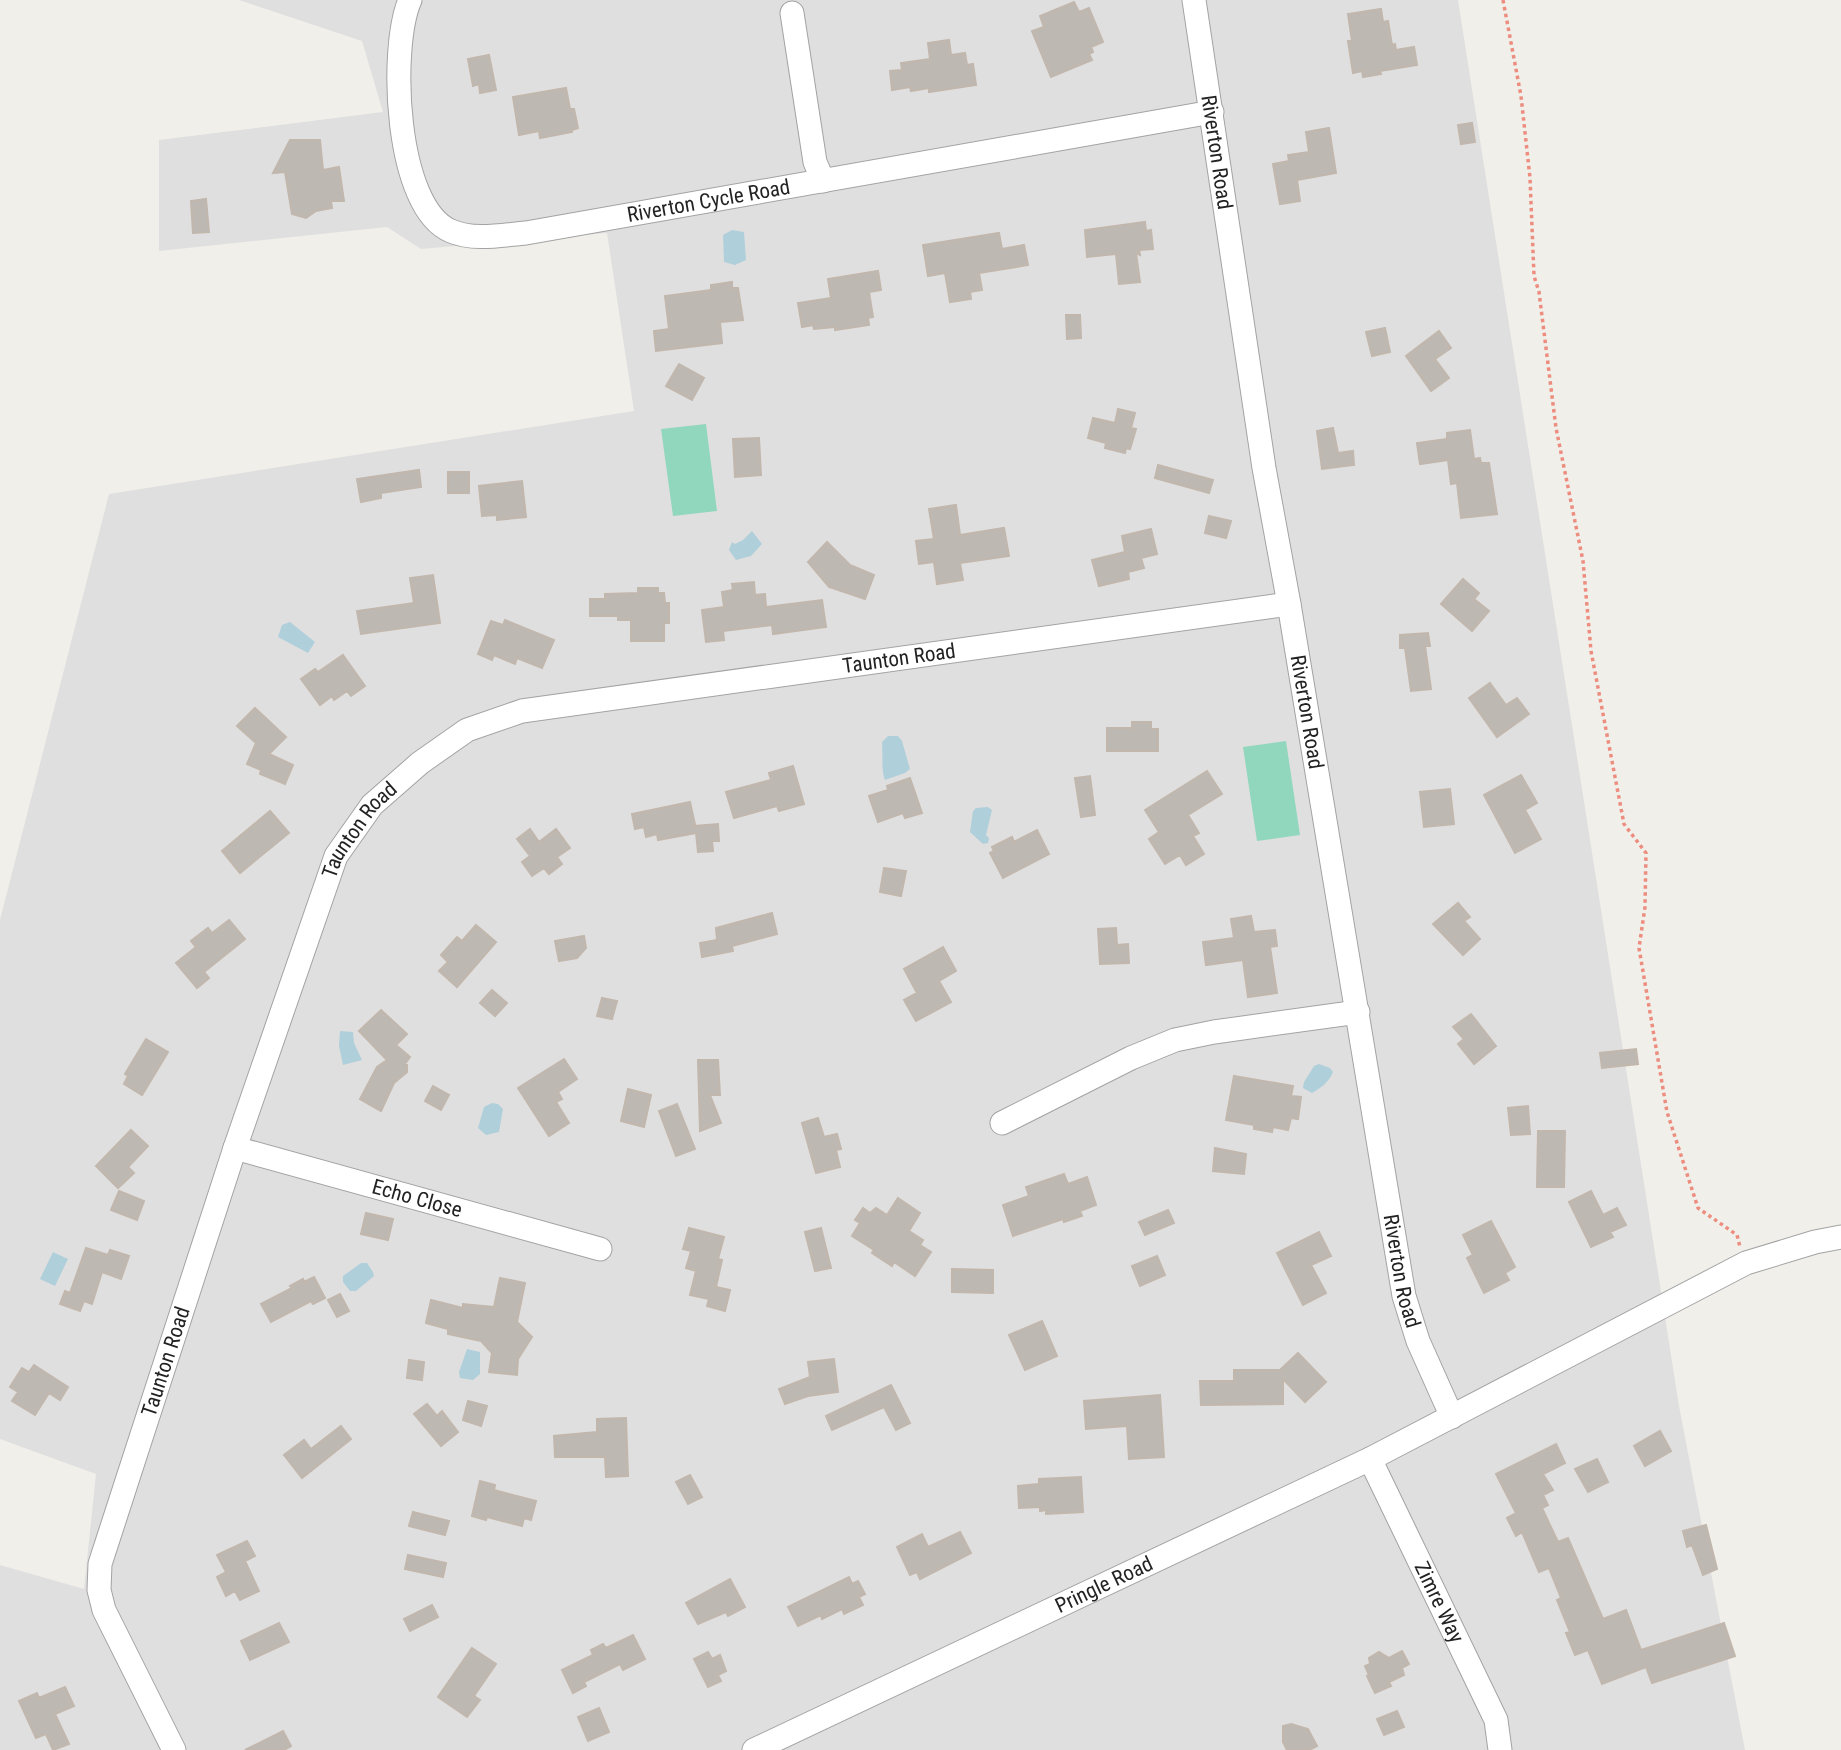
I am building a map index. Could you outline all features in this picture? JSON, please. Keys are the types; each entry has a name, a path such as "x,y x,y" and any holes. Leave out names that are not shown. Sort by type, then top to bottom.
{"street":[{"name":"Riverton Cycle Road","path":"410,0 404,14 399,53 398,100 412,179 425,210 450,231 479,237 526,233 1212,112"},
{"name":"Riverton Road","path":"1194,0 1264,468 1404,1296 1418,1341 1452,1417"},
{"path":"792,13 815,162 823,181"},
{"name":"Taunton Road","path":"174,1750 104,1610 99,1590 100,1563 235,1148 336,856 372,805 420,763 467,730 522,711 1289,604"},
{"path":"1002,1123 1130,1058 1175,1040 1358,1012"},
{"name":"Echo Close","path":"235,1148 600,1249"},
{"name":"Pringle Road","path":"754,1750 1370,1459 1746,1264 1815,1242 1841,1237"},
{"name":"Zimre Way","path":"1370,1459 1496,1720 1500,1750"}],"path":[{"path":"1503,0 1521,96 1530,178 1534,276 1539,292 1556,428 1583,561 1591,651 1624,824 1646,853 1645,907 1639,948 1667,1112 1698,1208 1737,1235 1746,1264"}],"shaded area":[{"path":"239,0 1458,0 1679,1406 1745,1750 0,1750 0,1565 84,1589 96,1474 0,1439 0,920 109,494 634,411 607,233 421,249 387,227 159,251 159,140 383,112 362,41"}],"green space":[{"path":"706,424 717,511 673,516 661,429"},
{"path":"1286,741 1300,835 1257,841 1243,747"}],"water":[{"path":"732,230 744,232 746,260 735,265 724,262 723,235"},
{"path":"752,531 762,544 751,556 736,560 729,550 732,542 735,544 743,540"},
{"path":"290,622 315,642 308,653 278,637 282,625"},
{"path":"888,736 898,736 902,741 910,769 885,780 882,742"},
{"path":"988,807 992,810 986,835 989,838 988,843 983,844 970,832 973,811 976,808"},
{"path":"340,1031 353,1032 354,1043 362,1060 343,1065 339,1046"},
{"path":"1319,1064 1333,1072 1324,1084 1312,1093 1303,1088 1304,1082 1314,1066"},
{"path":"492,1103 503,1109 499,1132 486,1135 478,1128 484,1107"},
{"path":"53,1252 68,1259 55,1286 40,1279"},
{"path":"361,1263 367,1263 374,1276 356,1291 350,1291 343,1282 343,1276"},
{"path":"467,1349 480,1352 480,1374 473,1380 460,1378 459,1372"}],"building":[{"path":"1074,2 1079,12 1089,8 1103,42 1091,47 1093,52 1089,54 1092,60 1051,77 1032,31 1044,27 1040,16"},
{"path":"1381,9 1383,22 1388,21 1392,45 1395,44 1396,50 1414,47 1417,65 1380,71 1381,74 1363,77 1362,71 1353,73 1348,41 1352,41 1348,14"},
{"path":"949,40 951,55 965,53 967,65 973,64 976,85 929,92 929,88 892,90 890,71 902,70 901,63 930,59 928,43"},
{"path":"489,55 496,90 480,93 479,84 473,86 468,59"},
{"path":"566,88 570,109 574,109 578,128 572,132 540,138 539,131 519,135 513,97"},
{"path":"1472,123 1475,142 1461,144 1458,125"},
{"path":"1329,128 1336,173 1297,180 1300,201 1280,204 1273,164 1289,161 1288,155 1309,152 1306,132"},
{"path":"290,140 320,140 323,170 339,167 344,201 331,201 332,208 316,211 306,218 292,214 285,172 273,173"},
{"path":"206,199 209,232 193,233 191,201"},
{"path":"1145,222 1146,231 1151,230 1153,249 1139,250 1140,255 1136,253 1140,282 1119,284 1116,254 1087,257 1085,230"},
{"path":"999,233 1002,249 1024,245 1028,265 979,273 982,290 970,292 971,299 950,302 945,273 928,276 923,245"},
{"path":"878,271 881,290 869,292 873,317 868,318 869,325 835,330 835,327 814,329 813,325 802,327 798,303 831,298 828,279"},
{"path":"732,282 732,288 738,288 743,320 720,322 722,343 656,351 654,331 669,329 665,296 711,290 711,285"},
{"path":"1066,315 1080,315 1081,338 1067,339"},
{"path":"1385,328 1390,352 1372,356 1366,332"},
{"path":"1439,331 1451,348 1435,359 1449,378 1431,391 1406,356"},
{"path":"679,364 704,378 692,400 666,386"},
{"path":"1118,409 1135,413 1131,428 1136,429 1130,449 1126,448 1125,453 1105,448 1106,443 1088,438 1093,418 1115,423"},
{"path":"1333,428 1338,453 1353,451 1354,465 1322,469 1317,431"},
{"path":"1470,430 1474,459 1480,458 1481,463 1489,463 1497,514 1461,518 1457,483 1451,484 1448,460 1420,464 1417,443 1447,439 1447,433"},
{"path":"759,438 761,475 735,477 733,439"},
{"path":"1158,465 1213,480 1209,493 1155,478"},
{"path":"419,470 421,487 381,493 381,498 361,502 357,479"},
{"path":"448,472 469,472 469,493 448,493"},
{"path":"522,481 526,517 497,520 497,515 482,516 479,486"},
{"path":"956,505 960,535 1004,528 1009,556 960,563 963,580 937,584 934,562 919,564 916,541 934,539 929,509"},
{"path":"1209,516 1231,521 1226,538 1205,533"},
{"path":"1151,529 1157,554 1141,558 1144,568 1128,572 1129,579 1099,586 1092,560 1125,552 1122,536"},
{"path":"827,542 850,565 874,575 865,599 829,587 808,562"},
{"path":"433,575 440,623 361,634 357,611 414,603 410,578"},
{"path":"1463,579 1479,593 1474,599 1489,611 1472,631 1441,604"},
{"path":"754,582 755,595 765,594 766,607 822,600 826,627 773,634 772,625 723,631 724,640 706,642 702,610 724,607 722,592 733,590 732,584"},
{"path":"638,588 658,588 658,593 664,593 665,603 669,603 669,623 664,623 664,641 631,641 631,620 618,620 618,616 590,616 590,599 605,599 605,594 638,593"},
{"path":"505,620 554,640 542,668 517,658 515,664 494,655 492,660 478,654 491,621 503,625"},
{"path":"1428,633 1430,646 1425,646 1431,689 1411,691 1405,648 1400,648 1400,635"},
{"path":"343,655 365,686 351,696 347,691 334,700 332,696 320,705 301,679 315,669 318,672"},
{"path":"1490,683 1506,705 1517,698 1529,714 1497,737 1469,698"},
{"path":"255,708 286,737 269,754 293,765 285,784 260,774 261,770 247,764 256,743 237,726"},
{"path":"1132,722 1151,722 1151,729 1158,729 1158,751 1107,751 1107,728 1132,728"},
{"path":"793,766 804,804 779,811 777,806 734,818 726,792 771,780 769,773"},
{"path":"1207,771 1222,794 1188,815 1199,833 1193,836 1204,854 1186,865 1180,855 1165,864 1149,839 1159,832 1145,810"},
{"path":"1521,775 1537,803 1525,810 1541,839 1515,853 1484,795"},
{"path":"1090,776 1095,815 1081,817 1075,778"},
{"path":"910,778 922,813 905,818 903,813 878,822 869,796 888,790 887,786"},
{"path":"1450,789 1454,824 1424,827 1420,792"},
{"path":"690,802 695,826 718,824 719,841 712,841 713,851 698,852 696,833 658,840 657,834 646,837 644,827 635,829 632,814"},
{"path":"270,811 289,833 240,873 222,851"},
{"path":"530,829 539,842 556,829 570,848 557,857 562,864 549,874 544,868 532,876 522,862 530,856 517,839"},
{"path":"1037,830 1049,854 1003,878 990,853 994,851 992,847 1012,837 1014,842"},
{"path":"884,868 906,871 901,896 880,892"},
{"path":"1458,903 1470,917 1464,921 1480,939 1463,955 1433,924"},
{"path":"772,913 777,934 732,946 733,951 702,957 700,943 717,940 716,928"},
{"path":"1251,916 1254,932 1275,930 1277,946 1270,947 1277,993 1248,997 1243,960 1206,965 1203,942 1234,938 1231,919"},
{"path":"229,920 245,939 204,972 209,978 197,988 176,963 196,947 191,941 208,928 212,933"},
{"path":"476,925 496,942 457,987 439,971 448,962 441,955 457,937 462,941"},
{"path":"1116,928 1117,945 1128,944 1129,963 1100,964 1098,929"},
{"path":"584,936 586,948 577,958 559,961 555,941"},
{"path":"943,947 956,971 939,981 951,1002 916,1021 904,1000 917,993 904,969"},
{"path":"492,990 507,1003 495,1016 480,1003"},
{"path":"602,998 617,1001 612,1019 597,1016"},
{"path":"381,1010 407,1034 396,1045 410,1057 405,1064 407,1072 394,1083 381,1111 360,1099 377,1067 387,1060 359,1031"},
{"path":"1471,1014 1496,1046 1474,1064 1458,1044 1464,1039 1453,1027"},
{"path":"146,1039 168,1052 142,1095 124,1084 128,1076 125,1074"},
{"path":"1636,1049 1638,1064 1602,1068 1600,1053"},
{"path":"564,1059 577,1079 558,1092 562,1099 556,1102 569,1123 549,1136 518,1088"},
{"path":"698,1060 718,1060 720,1095 710,1095 721,1123 700,1131"},
{"path":"1234,1076 1293,1086 1291,1096 1301,1097 1298,1119 1291,1118 1288,1130 1273,1127 1272,1132 1254,1129 1254,1125 1226,1120"},
{"path":"433,1086 449,1095 441,1110 425,1101"},
{"path":"628,1089 651,1095 644,1127 621,1121"},
{"path":"677,1104 695,1149 676,1156 659,1111"},
{"path":"1528,1106 1530,1134 1511,1135 1508,1108"},
{"path":"818,1118 824,1137 837,1134 841,1149 836,1150 840,1167 816,1173 802,1123"},
{"path":"131,1130 148,1146 128,1167 134,1173 118,1188 96,1166"},
{"path":"1538,1131 1565,1131 1564,1187 1537,1187"},
{"path":"1215,1148 1246,1154 1244,1174 1213,1171"},
{"path":"1064,1174 1068,1184 1087,1177 1096,1205 1080,1211 1082,1216 1064,1222 1063,1219 1013,1236 1003,1205 1029,1196 1026,1187"},
{"path":"119,1191 144,1201 137,1220 111,1210"},
{"path":"1591,1191 1603,1215 1617,1208 1626,1225 1610,1232 1613,1237 1591,1247 1569,1202"},
{"path":"898,1198 920,1213 909,1231 923,1240 920,1245 931,1252 915,1276 894,1262 892,1266 852,1236 860,1223 855,1220 863,1208 870,1213 876,1208 887,1215"},
{"path":"1168,1210 1174,1223 1145,1235 1139,1222"},
{"path":"366,1213 393,1219 388,1240 361,1234"},
{"path":"1491,1221 1515,1267 1505,1273 1509,1280 1484,1293 1467,1258 1473,1255 1463,1235"},
{"path":"689,1228 724,1237 718,1259 722,1260 716,1287 730,1290 725,1311 707,1306 709,1299 690,1295 696,1271 686,1268 691,1251 683,1249"},
{"path":"821,1228 831,1268 815,1271 805,1232"},
{"path":"1319,1232 1331,1256 1311,1265 1326,1293 1303,1305 1277,1253"},
{"path":"86,1248 108,1255 110,1250 129,1256 121,1279 102,1272 92,1304 84,1301 80,1311 60,1304 65,1291 70,1293"},
{"path":"1157,1256 1165,1275 1140,1286 1132,1266"},
{"path":"952,1269 993,1270 993,1293 952,1292"},
{"path":"314,1277 325,1298 313,1304 311,1301 271,1322 261,1304 292,1288 290,1286 303,1279 304,1282"},
{"path":"500,1278 525,1283 517,1322 532,1337 518,1359 517,1375 489,1372 492,1353 481,1341 448,1334 448,1329 426,1323 431,1300 463,1308 463,1304 494,1307"},
{"path":"340,1294 349,1311 337,1317 328,1300"},
{"path":"1042,1321 1057,1356 1025,1370 1009,1335"},
{"path":"1298,1353 1326,1382 1305,1402 1283,1379 1283,1404 1201,1405 1200,1381 1234,1381 1234,1370 1280,1370"},
{"path":"834,1359 838,1392 808,1396 785,1404 779,1389 810,1377 808,1362"},
{"path":"409,1360 424,1362 422,1380 407,1378"},
{"path":"34,1365 68,1387 60,1400 49,1393 35,1415 12,1401 18,1392 10,1387 22,1368 29,1372"},
{"path":"891,1385 910,1423 896,1430 884,1407 832,1430 826,1416"},
{"path":"1160,1395 1164,1457 1129,1459 1127,1426 1086,1429 1084,1401"},
{"path":"468,1401 487,1406 481,1426 463,1420"},
{"path":"427,1404 437,1416 442,1411 458,1432 441,1446 414,1414"},
{"path":"626,1418 628,1476 606,1477 605,1457 555,1457 554,1436 597,1432 597,1419"},
{"path":"341,1426 351,1439 302,1478 284,1455 304,1440 311,1449"},
{"path":"1660,1431 1671,1451 1645,1466 1634,1446"},
{"path":"1556,1444 1565,1463 1543,1474 1553,1490 1543,1495 1548,1505 1542,1508 1558,1542 1568,1538 1603,1619 1626,1610 1641,1650 1724,1623 1735,1656 1652,1683 1646,1667 1602,1684 1588,1650 1575,1655 1566,1633 1570,1632 1557,1600 1561,1598 1549,1568 1539,1572 1522,1532 1516,1536 1507,1518 1516,1513 1496,1474"},
{"path":"1597,1459 1608,1482 1588,1492 1575,1469"},
{"path":"690,1475 702,1497 688,1504 676,1482"},
{"path":"1081,1477 1083,1512 1046,1514 1046,1510 1040,1511 1040,1507 1019,1508 1018,1486 1039,1484 1039,1479"},
{"path":"480,1481 495,1485 494,1490 536,1501 531,1520 524,1518 522,1526 472,1516"},
{"path":"413,1512 449,1521 445,1535 409,1526"},
{"path":"1706,1525 1717,1569 1703,1575 1692,1545 1687,1547 1683,1531"},
{"path":"960,1532 971,1553 920,1579 917,1572 910,1575 897,1547 922,1534 928,1547"},
{"path":"247,1541 255,1556 245,1561 259,1591 240,1600 235,1591 226,1596 217,1577 226,1572 217,1555"},
{"path":"408,1555 446,1563 443,1577 405,1569"},
{"path":"849,1577 852,1584 858,1581 865,1594 859,1597 863,1605 844,1614 842,1609 822,1619 821,1615 798,1626 788,1607"},
{"path":"730,1579 745,1607 728,1616 726,1612 698,1624 686,1603"},
{"path":"432,1605 438,1617 410,1631 404,1619"},
{"path":"279,1623 289,1642 250,1660 241,1641"},
{"path":"633,1635 645,1659 623,1670 620,1664 584,1682 586,1686 573,1693 562,1670 593,1655 591,1650 603,1644 606,1648"},
{"path":"472,1648 496,1664 474,1696 480,1700 467,1717 438,1697"},
{"path":"1402,1651 1409,1664 1402,1668 1404,1675 1389,1682 1391,1686 1375,1693 1365,1666 1370,1664 1369,1658 1379,1652 1389,1658"},
{"path":"708,1652 712,1659 720,1655 726,1671 718,1675 721,1681 708,1687 694,1659"},
{"path":"65,1687 74,1706 55,1714 69,1744 53,1750 46,1734 36,1738 19,1701 37,1693 39,1698"},
{"path":"599,1708 609,1732 588,1741 578,1717"},
{"path":"1397,1711 1404,1727 1384,1735 1377,1719"},
{"path":"1291,1724 1308,1729 1317,1746 1309,1750 1287,1750 1283,1742 1283,1726"},
{"path":"283,1731 291,1746 284,1750 245,1750"}]}
